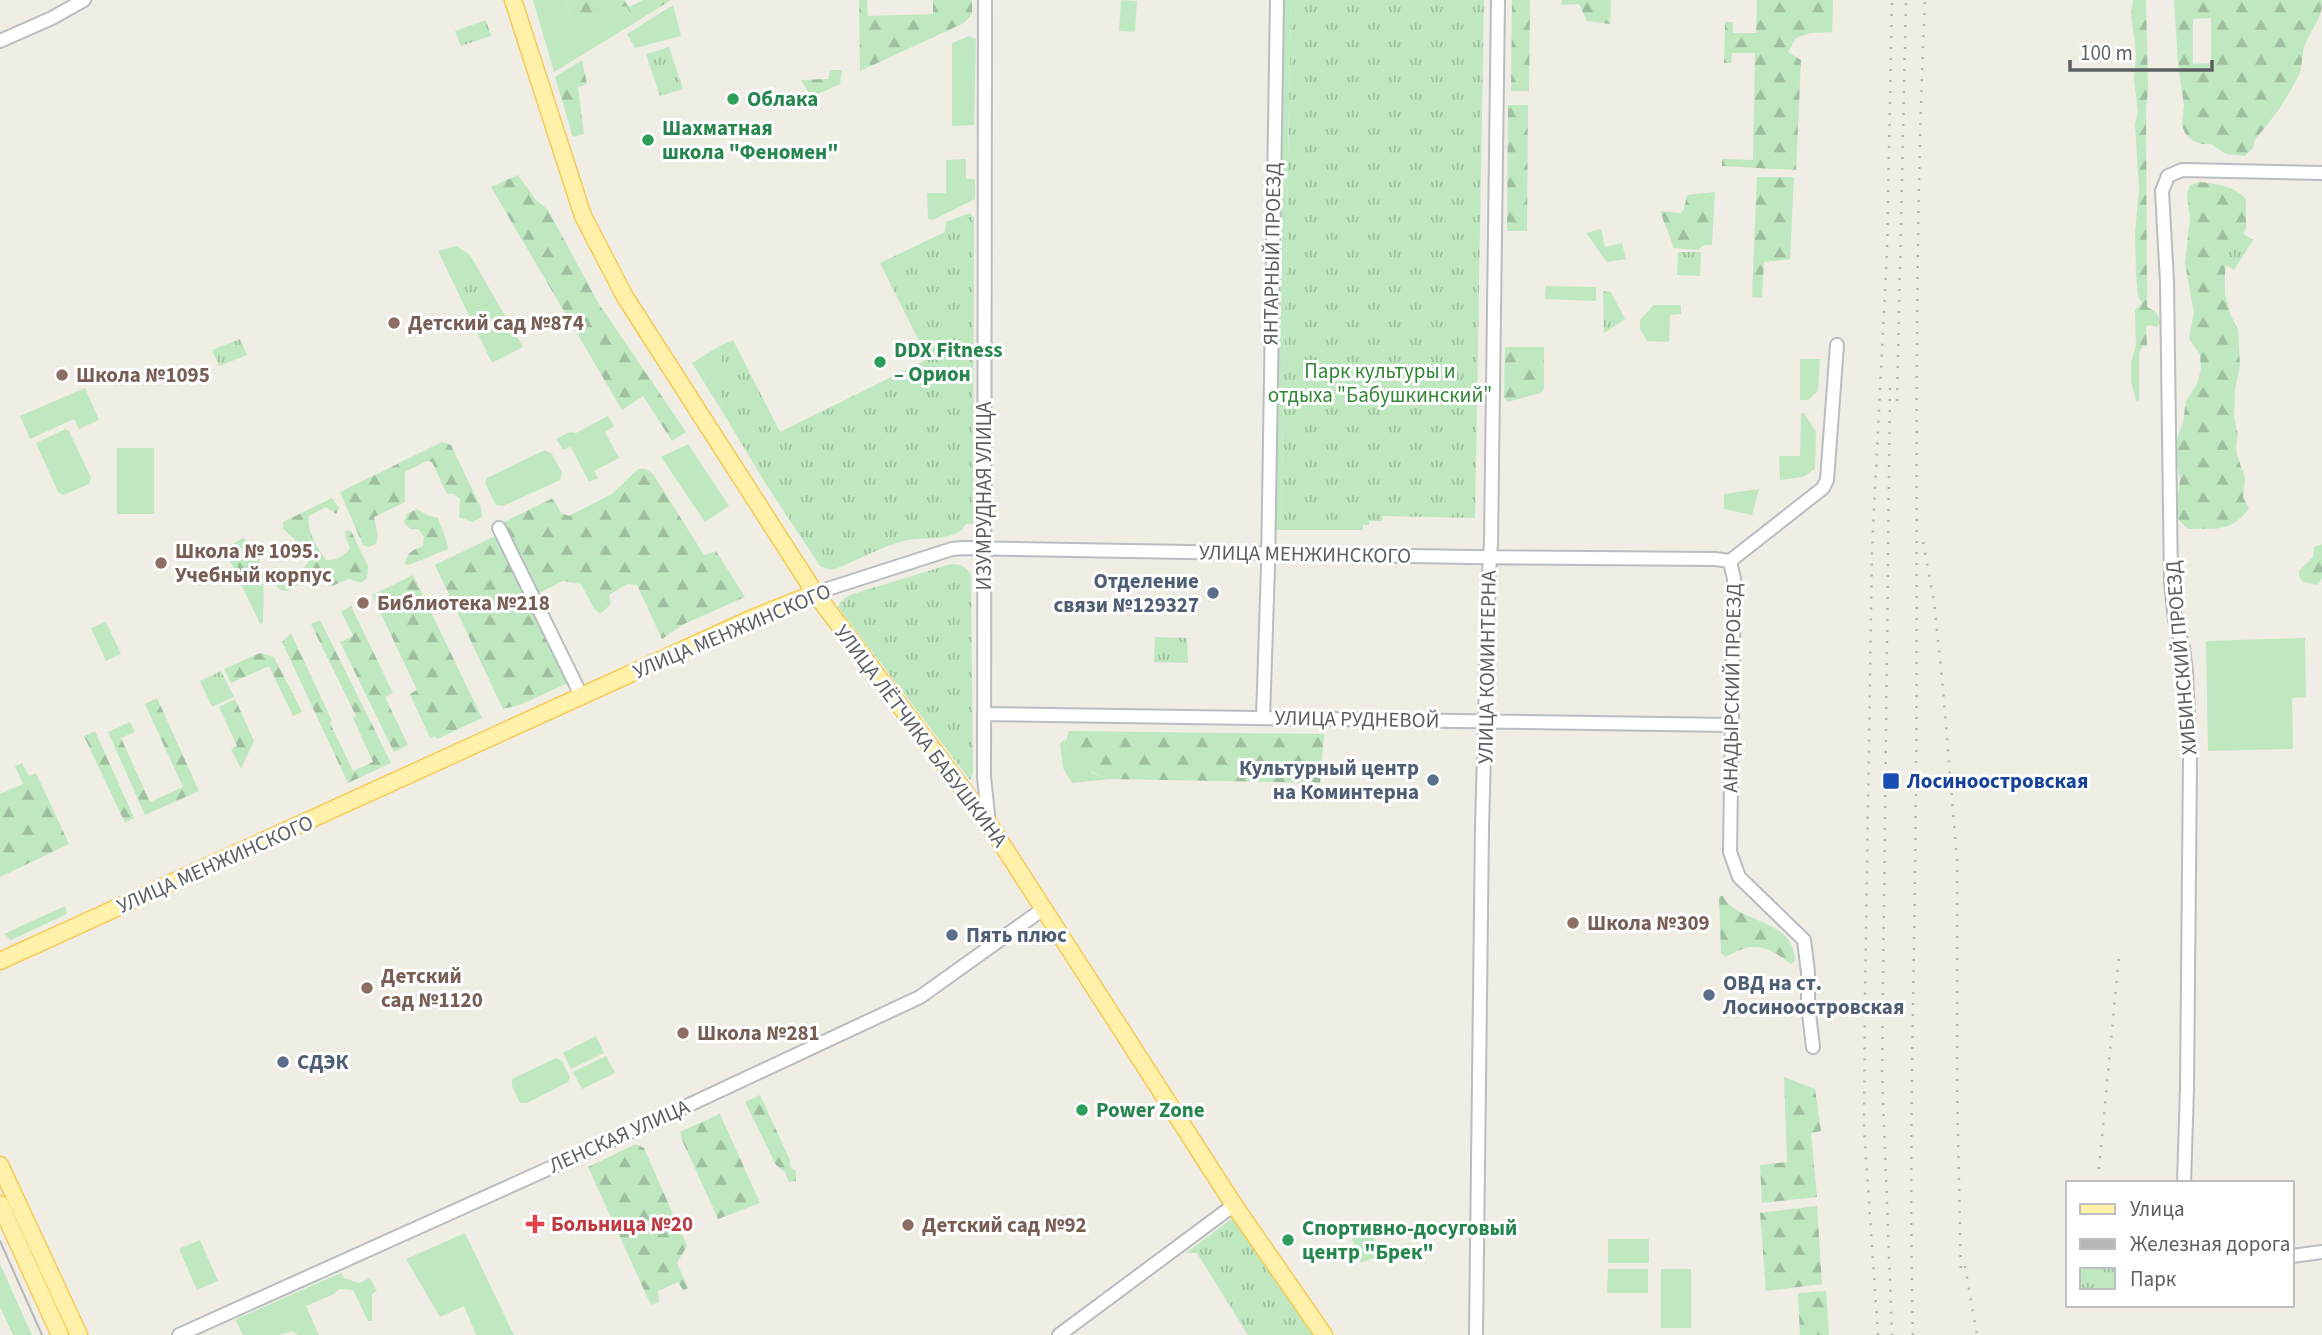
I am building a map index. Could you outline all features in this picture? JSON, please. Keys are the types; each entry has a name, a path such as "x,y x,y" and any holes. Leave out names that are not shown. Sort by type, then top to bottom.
{"main road":[{"name":"УЛИЦА ЛЁТЧИКА БАБУШКИНА","path":"513,0 579,205 608,267 663,358 815,593 989,824 1234,1205 1324,1335"},
{"name":"УЛИЦА МЕНЖИНСКОГО","path":"0,961 761,614 815,593"},
{"path":"0,1165 79,1335"},
{"path":"0,1204 60,1335"}],"street":[{"path":"0,41 52,18 84,0"},
{"name":"ИЗУМРУДНАЯ УЛИЦА","path":"985,0 984,777 989,824"},
{"name":"ЯНТАРНЫЙ ПРОЕЗД","path":"1263,718 1277,0"},
{"name":"УЛИЦА КОМИНТЕРНА","path":"1476,1335 1498,0"},
{"name":"ХИБИНСКИЙ ПРОЕЗД","path":"2184,1181 2190,760 2186,671 2175,620 2171,583 2167,295 2162,191 2168,176 2182,170 2322,173"},
{"name":"АНАДЫРСКИЙ ПРОЕЗД","path":"1813,1047 1808,1005 1806,945 1798,932 1739,877 1730,852 1734,579 1730,561 1823,488 1827,480 1837,345"},
{"path":"499,528 582,697"},
{"name":"УЛИЦА МЕНЖИНСКОГО","path":"815,593 952,549 1730,561"},
{"name":"УЛИЦА РУДНЕВОЙ","path":"984,714 1730,725"},
{"name":"ЛЕНСКАЯ УЛИЦА","path":"179,1335 920,997 1043,909"},
{"path":"1059,1335 1234,1205"},
{"path":"2294,1255 2322,1252"}],"green space":[{"path":"533,0 564,0 573,20 626,6 636,22 554,72"},
{"path":"564,0 625,0 629,7 643,0 671,0 636,22 626,6 573,20"},
{"path":"859,0 867,0 868,16 933,14 933,0 972,0 972,14 964,23 860,71"},
{"path":"1121,0 1137,1 1135,32 1119,31"},
{"path":"1284,0 1291,0 1281,530 1274,530"},
{"name":"Парк культуры и отдыха \"Бабушкинский\"","path":"1291,0 1484,0 1475,518 1383,516 1382,521 1369,521 1369,525 1363,525 1363,530 1281,530"},
{"path":"1512,0 1530,0 1529,91 1511,91"},
{"path":"1562,0 1611,0 1610,24 1587,21 1579,4 1561,5"},
{"path":"1757,0 1833,0 1832,32 1810,33 1796,38 1788,52 1801,60 1796,170 1722,166 1722,159 1753,160 1755,53 1732,53 1731,63 1724,63 1725,22 1733,22 1733,33 1756,33"},
{"path":"2133,0 2146,0 2147,307 2156,312 2161,323 2157,327 2146,327 2147,345 2143,346 2139,353 2139,400 2136,401 2131,382 2131,363 2136,345 2135,310 2142,303 2138,297 2136,273 2135,233 2139,188 2135,124 2138,112 2134,80 2136,53 2131,14"},
{"path":"2174,0 2322,0 2318,18 2304,49 2298,77 2279,109 2255,139 2253,148 2245,156 2226,154 2211,144 2192,140 2185,133 2182,125 2184,105","holes":["2211,18 2211,63 2193,64 2193,19"]},
{"path":"673,5 681,36 635,48 627,34"},
{"path":"486,20 491,36 461,46 455,31"},
{"path":"969,36 976,39 974,125 952,126 952,43"},
{"path":"669,47 683,89 660,96 646,54"},
{"path":"582,60 587,84 578,87 584,134 573,137 555,77"},
{"path":"830,70 842,70 840,84 811,97 801,80 828,79"},
{"path":"1508,105 1528,105 1527,231 1507,231"},
{"path":"966,159 966,179 975,179 975,199 933,220 928,219 927,193 946,193 946,160"},
{"path":"518,175 535,199 548,210 599,304 686,432 672,441 643,396 622,410 491,187"},
{"path":"1757,177 1794,177 1790,259 1764,262 1762,298 1752,297"},
{"path":"2200,182 2231,188 2246,199 2246,230 2236,241 2226,263 2225,294 2238,329 2240,365 2235,390 2234,417 2238,435 2237,455 2245,478 2243,497 2249,509 2229,526 2215,529 2188,529 2178,519 2176,510 2180,480 2174,447 2183,422 2186,401 2197,384 2201,369 2200,354 2189,339 2194,313 2185,263 2190,219 2187,194 2190,185"},
{"path":"1715,192 1712,245 1704,245 1698,250 1673,248 1661,211 1681,213 1687,195"},
{"path":"970,213 974,218 973,524 966,524 951,536 894,544 832,570 820,566 722,411 721,397 725,375 718,347 733,340 780,432 928,359 880,263 945,232 946,222"},
{"path":"1601,229 1605,247 1622,243 1626,259 1607,262 1586,233"},
{"path":"2236,229 2253,240 2234,270 2217,260"},
{"path":"457,246 470,255 523,347 492,363 438,251"},
{"path":"1678,252 1701,252 1700,276 1677,275"},
{"path":"475,273 490,303 473,312 457,282"},
{"path":"1546,286 1596,287 1596,301 1545,299"},
{"path":"1603,291 1611,292 1625,319 1604,333"},
{"path":"1654,305 1681,305 1681,314 1670,315 1669,342 1647,341 1640,329 1640,320"},
{"path":"240,339 247,355 219,366 212,350"},
{"path":"718,347 725,375 721,397 722,411 692,363"},
{"path":"1505,347 1544,347 1544,388 1541,393 1507,402 1504,397"},
{"path":"1800,359 1820,359 1818,391 1808,400 1800,400"},
{"path":"85,388 99,420 79,429 74,419 30,439 20,416"},
{"path":"1801,413 1804,413 1816,432 1815,469 1803,477 1780,480 1779,456 1800,456"},
{"path":"608,416 614,426 605,432 619,458 594,471 598,478 589,482 571,447 563,450 556,439 570,432 576,433"},
{"path":"65,429 69,431 91,478 89,484 63,495 58,492 36,443"},
{"path":"442,442 451,445 481,508 482,517 472,522 459,517 460,499 454,494 447,494 432,462 427,461 405,472 405,502 374,517 378,536 376,544 368,547 363,545 340,492"},
{"path":"688,444 729,506 705,522 661,457"},
{"path":"117,448 154,448 154,514 117,514"},
{"path":"545,450 552,454 562,473 560,480 503,506 496,505 485,483 487,478"},
{"path":"638,469 646,469 653,474 704,555 716,551 745,597 684,624 662,639 637,585 627,584 609,595 611,604 600,614 593,607 581,584 563,581 537,594 502,523 553,498 561,513 569,516 612,494"},
{"path":"1759,489 1752,515 1724,509 1724,494"},
{"path":"332,498 339,508 336,514 326,507 309,516 311,533 326,560 329,560 348,551 350,548 345,535 346,530 351,531 368,566 367,578 361,583 349,579 332,586 327,585 320,577 308,577 304,568 309,561 298,543 283,529 283,522"},
{"path":"417,509 438,518 448,549 409,565 405,564 409,554 423,546 424,537 418,529 410,529 404,522 407,514"},
{"path":"499,534 570,682 522,704 503,709 435,565"},
{"path":"243,538 257,554 261,565 264,601 263,623 260,624 226,552 227,547"},
{"path":"240,544 250,557 253,574 258,576 251,591 257,600 253,604 236,562 229,552 230,547"},
{"path":"2322,544 2322,578 2318,585 2303,582 2299,571 2313,557 2314,547"},
{"path":"951,564 962,566 971,575 973,773 970,780 838,607 840,602 850,595"},
{"path":"276,567 283,574 299,568 306,580 287,591 280,590 271,578 272,568"},
{"path":"413,575 482,718 437,739 435,736 430,738 410,694 417,690 372,595"},
{"path":"351,606 393,693 385,697 408,745 394,752 340,642 353,636 341,611"},
{"path":"320,620 391,763 348,783 282,642 291,633 353,771 373,762 353,718 356,716 311,624"},
{"path":"106,622 121,654 106,661 91,628"},
{"path":"1155,637 1187,638 1188,663 1154,662"},
{"path":"2305,638 2306,697 2292,698 2293,749 2208,751 2206,641"},
{"path":"260,653 274,657 302,712 293,716 269,666 231,683 224,669"},
{"path":"221,671 234,697 212,707 200,681"},
{"path":"157,698 199,791 145,815 108,732 130,722 135,732 121,738 150,802 183,787 145,704"},
{"path":"235,699 254,741 241,769 231,749 237,746 219,707"},
{"path":"95,731 134,818 125,823 84,736"},
{"path":"1069,731 1324,734 1320,783 1110,779 1084,767 1074,758 1064,746"},
{"path":"1065,739 1064,746 1093,773 1110,779 1072,783 1063,768 1060,743"},
{"path":"22,763 29,776 36,773 69,844 0,877 0,794 23,784 15,766"},
{"path":"1719,896 1723,896 1740,912 1775,928 1785,936 1792,947 1795,961 1791,964 1759,947 1744,949 1726,957 1721,954"},
{"path":"65,906 67,914 11,940 4,934"},
{"path":"596,1036 604,1053 571,1069 563,1053"},
{"path":"606,1056 615,1073 582,1089 573,1072"},
{"path":"556,1058 562,1061 570,1078 568,1082 527,1103 520,1103 512,1086 512,1079"},
{"path":"1784,1077 1815,1089 1821,1131 1811,1133 1817,1197 1762,1203 1760,1165 1787,1162"},
{"path":"760,1095 790,1160 790,1167 796,1171 796,1181 789,1182 785,1172 776,1165 745,1102"},
{"path":"720,1114 760,1203 718,1219 680,1132"},
{"path":"636,1144 644,1148 687,1246 677,1263 688,1288 683,1290 678,1282 658,1291 659,1302 651,1305 588,1167"},
{"path":"1817,1206 1822,1284 1766,1291 1760,1213"},
{"path":"1234,1217 1313,1335 1248,1335 1197,1253 1186,1253"},
{"path":"1367,1220 1381,1255 1361,1263 1348,1228"},
{"path":"465,1233 514,1335 476,1335 464,1306 440,1317 406,1259"},
{"path":"1608,1239 1649,1239 1649,1263 1608,1263"},
{"path":"200,1240 218,1281 197,1290 179,1249"},
{"path":"0,1264 32,1335 13,1335 0,1307"},
{"path":"1608,1269 1648,1269 1648,1293 1607,1293"},
{"path":"1661,1269 1691,1269 1691,1328 1661,1328"},
{"path":"341,1273 344,1278 359,1283 370,1278 377,1291 372,1294 372,1321 368,1321 353,1290 339,1289 334,1294 306,1306 319,1335 297,1335 293,1331 279,1335 243,1335 236,1321 238,1318"},
{"path":"1826,1291 1829,1335 1800,1335 1798,1293"}],"tram line":[{"path":"0,1241 42,1335"}],"railway":[{"path":"1878,1335 1864,1128 1865,997 1872,550 1887,250 1892,0"},
{"path":"1897,401 1906,0"},
{"path":"1913,1335 1911,1126 1916,778 1917,292 1925,0"},
{"path":"1890,388 1882,1071 1892,1335"},
{"path":"1923,542 1934,602 1957,860 1957,1087 1961,1276"},
{"path":"2099,1169 2119,955"},
{"path":"1965,1266 1977,1335"}],"place":[{"name":"Облака","path":"733,99"},
{"name":"Шахматная школа \"Феномен\"","path":"648,140"},
{"name":"Детский сад №874","path":"394,323"},
{"name":"DDX Fitness – Орион","path":"880,362"},
{"name":"Школа №1095","path":"62,375"},
{"name":"Школа № 1095. Учебный корпус","path":"161,563"},
{"name":"Отделение связи №129327","path":"1213,593"},
{"name":"Библиотека №218","path":"363,603"},
{"name":"Культурный центр на Коминтерна","path":"1433,780"},
{"name":"Лосиноостровская","path":"1891,781"},
{"name":"Школа №309","path":"1573,923"},
{"name":"Пять плюс","path":"952,935"},
{"name":"Детский сад №1120","path":"367,988"},
{"name":"ОВД на ст. Лосиноостровская","path":"1709,995"},
{"name":"Школа №281","path":"683,1033"},
{"name":"СДЭК","path":"283,1062"},
{"name":"Power Zone","path":"1082,1110"},
{"name":"Больница №20","path":"535,1224"},
{"name":"Детский сад №92","path":"908,1225"},
{"name":"Спортивно-досуговый центр \"Брек\"","path":"1288,1240"}]}
